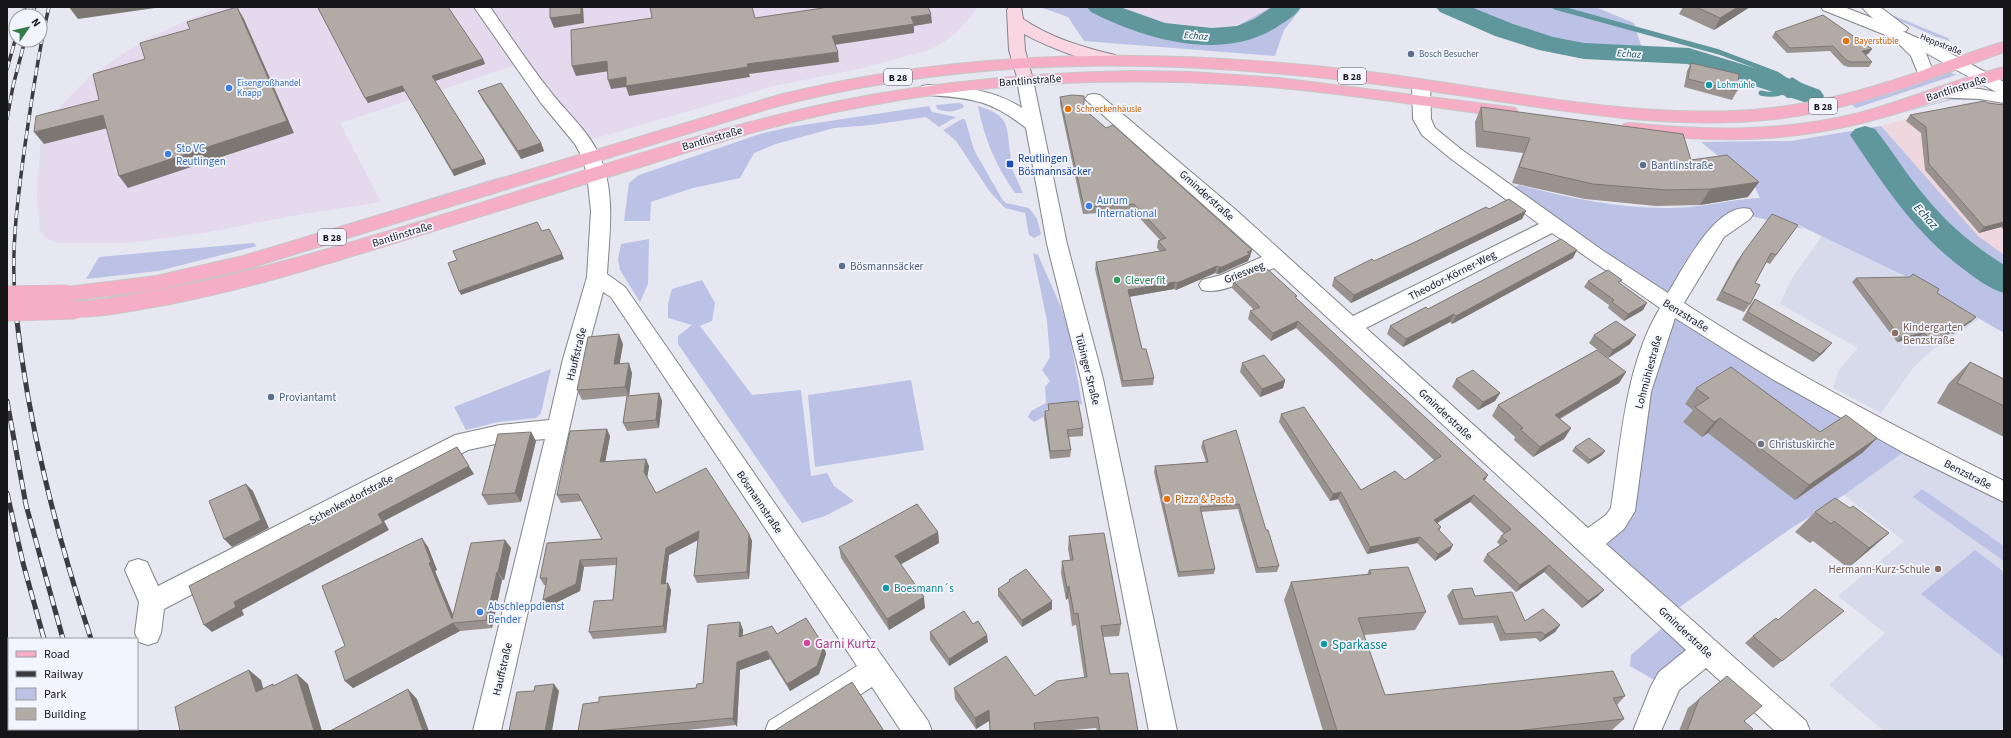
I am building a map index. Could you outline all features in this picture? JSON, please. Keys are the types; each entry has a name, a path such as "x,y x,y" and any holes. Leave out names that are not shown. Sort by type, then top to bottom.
{"main road":[{"path":"1015,13 1034,34 1056,44 1109,59"},
{"name":"Tübinger Straße","path":"1015,13 1017,50 1025,80"},
{"name":"B 28","path":"1966,60 2004,47"},
{"name":"Bantlinstraße","path":"71,302 146,302 256,277 337,254 593,165 807,94 906,76 1020,63 1109,59 1228,63 1311,70 1421,93 1603,127 1698,134 1777,132 1845,122 1879,113 1986,78"},
{"name":"Bantlinstraße","path":"593,165 836,106 928,90 1025,80 1108,76 1219,78 1421,93 1683,116 1732,116 1778,114 1815,108 1848,99 1966,60"},
{"path":"1603,127 1637,138"},
{"name":"B 28","path":"7,295 71,302"},
{"name":"B 28","path":"7,312 71,302"}],"street":[{"name":"Hauffstraße","path":"482,7 547,99 583,142 593,165 601,211 597,277 574,360 488,731"},
{"path":"1870,7 1917,50 1922,57 1926,74"},
{"name":"Heppstraße","path":"1834,8 1898,31 2004,76"},
{"name":"Heppstraße","path":"1966,60 1986,78 2004,76"},
{"name":"Tübinger Straße","path":"1025,80 1057,244 1092,379 1163,731"},
{"path":"928,90 975,94 992,98 1012,109 1035,127"},
{"name":"Benzstraße","path":"1421,93 1422,119 1428,131 1456,154 1552,225 1671,306 1767,366 1852,414 2004,492"},
{"path":"1940,93 1980,94 2004,98"},
{"name":"Gminderstraße","path":"1094,99 1179,171 1277,258 1706,651 1796,731"},
{"name":"Lohmühlestraße","path":"1588,543 1615,522 1623,511 1640,392 1655,340 1671,306 1717,232 1743,214"},
{"name":"Theodor-Körner-Weg","path":"1352,326 1552,225"},
{"name":"Griesweg","path":"1210,285 1226,281 1277,258"},
{"name":"Bösmannstraße","path":"597,277 618,292 784,538 918,731"},
{"name":"Schenkendorfstraße","path":"152,602 463,442 500,434 559,428"},
{"path":"138,570 152,602 148,633"},
{"path":"1647,731 1661,695 1669,681 1706,651"},
{"path":"779,731 876,669"}],"shaded area":[{"path":"221,7 978,7 959,30 944,42 929,50 863,68 774,86 583,142 522,63 340,123 381,202 297,215 204,233 128,243 56,243 47,239 40,231 37,197 43,128 66,100 88,78 123,54 149,38 183,22"},
{"path":"1118,7 1271,7 1235,26 1209,30 1188,29 1129,13"},
{"path":"1792,77 1817,93 1810,96 1787,98 1779,89"},
{"path":"2004,96 2004,255 1978,237 1881,126 1965,103 1981,104"},
{"name":"Kindergarten Benzstraße","path":"1822,236 1909,278 1979,319 1932,350 1913,368 1881,413 1833,388 1839,370 1858,348 1780,304 1792,278"},
{"name":"Hermann-Kurz-Schule","path":"1912,446 2004,492 2004,731 1884,731 1829,685 1885,633 1838,596 1904,541 1844,495"}],"green space":[{"path":"1040,7 1118,7 1129,13 1187,29 1210,30 1235,27 1271,7 1302,7 1284,30 1275,56 1084,41 1068,17"},
{"path":"1433,7 1595,7 1634,23 1646,61 1571,52 1515,41 1467,23"},
{"path":"1887,13 1948,38 1950,41 1934,36 1887,15"},
{"path":"1950,72 1956,75 1856,108 1851,104"},
{"path":"1957,97 1986,98 1984,100 1951,100 1889,116"},
{"path":"963,104 964,107 951,111 937,109 936,105"},
{"path":"929,106 932,112 956,117 939,127 926,117 871,125 834,128 776,144 754,153 740,178 693,188 651,202 650,221 624,221 629,183 639,175 760,134 790,127"},
{"path":"978,106 997,114 1005,124 1011,159 1006,159 1008,169 1012,169 1023,193 1015,193 1002,173 987,140"},
{"path":"962,119 965,119 974,150 1002,199 1006,203 1029,208 1037,219 1041,234 1034,238 1029,235 1025,213 1005,208 990,192 956,141 943,130"},
{"path":"1881,126 1978,236 2004,255 2004,333 1909,278 1786,219 1804,229 1743,214 1728,223 1671,306 1507,192 1519,185 1595,202 1653,208 1683,208 1760,198 1754,185 1701,142 1791,141"},
{"path":"505,176 327,232 240,257 500,177"},
{"path":"649,239 648,284 640,302 620,270 618,259 621,244"},
{"path":"253,243 257,246 158,271 86,279 99,257"},
{"path":"1033,253 1038,255 1061,307 1069,332 1082,404 1048,408 1045,410 1045,416 1034,422 1028,417 1031,411 1046,403 1045,387 1050,381 1042,370 1050,357 1047,321"},
{"path":"702,280 715,303 712,321 700,326 752,395 801,390 811,476 827,473 834,486 854,501 825,516 802,523 678,344 678,336 692,325 668,318 668,304 672,289"},
{"path":"1671,306 1912,446 1844,495 1790,529 1667,616 1588,543 1627,490"},
{"path":"551,369 541,413 536,418 498,422 466,430 454,407"},
{"path":"911,380 924,450 815,467 808,395"},
{"path":"1922,489 2004,546 2004,561 1913,497"},
{"path":"1975,550 2004,572 2004,658 1921,594"},
{"path":"1662,628 1690,652 1656,681 1630,666 1631,655"}],"building":[{"path":"237,7 287,121 119,176 103,115 34,132 36,116 99,100 93,74 145,59 140,43 190,29 187,22"},
{"path":"448,7 483,59 432,76 484,159 452,170 402,86 365,98 318,8"},
{"path":"550,7 581,7 581,14 550,18"},
{"path":"650,7 752,7 755,18 823,7 928,7 931,14 911,17 914,24 832,36 838,52 747,64 748,67 626,86 626,77 608,80 607,61 572,66 571,30 652,18"},
{"path":"1696,7 1738,7 1720,18"},
{"path":"1823,15 1872,49 1862,51 1872,62 1851,62 1846,60 1833,46 1790,48 1775,32"},
{"path":"1691,63 1739,74 1737,91 1688,79"},
{"path":"501,83 541,143 518,151 478,91"},
{"path":"1072,95 1084,96 1084,109 1106,128 1113,125 1252,250 1247,252 1250,254 1222,267 1217,266 1177,283 1175,282 1128,290 1142,349 1146,349 1154,378 1123,381 1096,262 1166,250 1158,241 1166,238 1134,204 1084,207 1060,97"},
{"path":"1984,101 2004,105 2004,222 1984,227 1929,164 1926,127 1910,115"},
{"path":"1481,107 1683,134 1691,160 1727,155 1759,182 1710,189 1666,190 1593,184 1519,167 1530,138 1483,131"},
{"path":"1509,199 1526,211 1354,295 1334,278 1372,259 1374,261 1413,243 1486,207 1489,209"},
{"path":"1772,214 1798,225 1776,255 1771,253 1755,283 1760,285 1750,304 1722,291 1743,253"},
{"path":"537,222 542,231 549,229 562,254 459,291 448,263 457,260 453,251"},
{"path":"1561,239 1577,250 1456,316 1454,314 1406,339 1390,326 1426,307 1428,309"},
{"path":"1265,267 1297,296 1295,297 1488,475 1483,479 1604,590 1588,601 1549,565 1520,585 1487,554 1507,541 1501,536 1511,529 1474,495 1434,520 1441,527 1438,529 1453,545 1438,554 1420,537 1370,547 1341,492 1333,494 1281,414 1304,407 1361,490 1395,471 1405,480 1441,456 1298,321 1273,333 1250,311 1260,307 1233,281"},
{"path":"1608,270 1622,280 1618,282 1647,303 1628,314 1612,302 1614,300 1588,281"},
{"path":"1913,274 1939,289 1937,293 1976,317 1957,330 1954,328 1935,341 1923,333 1901,338 1856,278 1910,277"},
{"path":"1755,299 1832,343 1820,354 1748,312"},
{"path":"1616,321 1636,335 1613,350 1594,335"},
{"path":"619,334 614,364 629,363 625,387 577,390 588,337"},
{"path":"1597,350 1626,372 1555,415 1571,428 1540,447 1520,429 1523,428 1498,405"},
{"path":"1264,355 1285,380 1262,389 1242,363"},
{"path":"1970,362 2004,379 2004,406 1957,383"},
{"name":"Christuskirche","path":"1731,367 1820,432 1846,415 1877,438 1809,485 1720,418 1714,422 1695,407 1709,398 1696,388"},
{"path":"1473,370 1500,393 1483,402 1456,379"},
{"path":"659,393 656,420 623,423 627,396"},
{"path":"1078,401 1083,428 1067,430 1071,450 1050,451 1045,411 1049,410 1048,404"},
{"path":"607,429 600,462 646,459 644,472 656,493 706,468 749,534 747,572 694,576 699,531 666,548 661,584 668,583 663,626 589,632 594,601 613,600 617,558 580,560 576,584 543,600 547,578 540,578 547,543 602,539 578,494 557,495 570,431"},
{"path":"1236,430 1266,530 1268,530 1279,566 1258,568 1239,504 1200,507 1215,569 1179,572 1155,466 1208,462 1203,441"},
{"path":"531,432 515,493 482,495 498,434"},
{"path":"1589,438 1605,451 1590,460 1575,447"},
{"path":"457,447 469,466 378,514 383,523 234,602 236,607 204,625 189,586"},
{"path":"246,484 261,520 224,539 209,501"},
{"path":"1835,498 1850,508 1853,506 1889,533 1869,548 1834,521 1831,524 1815,512"},
{"name":"Boesmann´s","path":"917,504 938,532 895,556 924,597 887,619 839,547"},
{"path":"1104,533 1121,624 1101,626 1110,674 1128,673 1138,731 1100,731 1098,717 1034,723 1035,731 990,731 989,710 975,718 954,688 1006,656 1035,696 1057,681 1087,677 1078,613 1074,614 1069,586 1067,588 1062,561 1073,560 1069,536"},
{"path":"422,538 431,562 429,563 452,619 471,543 505,540 486,620 453,623 345,681 335,651 345,646 322,586"},
{"path":"1408,567 1426,612 1358,618 1385,695 1613,671 1625,696 1613,698 1624,719 1515,731 1337,731 1291,582 1371,574 1369,570"},
{"path":"1026,569 1052,601 1022,620 998,589"},
{"path":"1472,588 1475,596 1512,592 1525,621 1543,609 1560,625 1545,635 1542,632 1505,634 1497,616 1463,619 1452,590"},
{"path":"1815,589 1844,611 1782,661 1753,636 1776,618 1778,620"},
{"path":"964,611 973,624 978,621 987,635 949,659 930,632"},
{"path":"806,618 824,646 817,666 787,684 767,651 737,662 733,720 732,718 596,731 578,731 583,704 599,702 599,697 696,688 697,684 703,683 708,625 740,622 739,637 772,626 777,634"},
{"path":"249,670 256,692 273,684 273,686 297,674 314,731 180,731 175,707"},
{"path":"1727,676 1762,706 1744,721 1753,729 1751,731 1687,731 1699,699"},
{"path":"852,682 884,731 774,731"},
{"path":"554,684 545,731 509,731 517,692 534,691 535,686"},
{"path":"408,689 423,731 330,731"}],"waterway":[{"name":"Echaz","path":"1100,7 1130,21 1146,26 1179,34 1195,36 1244,33 1263,25 1288,7"},
{"name":"Echaz","path":"1449,7 1504,30 1548,44 1584,51 1689,56 1781,85 1810,96"},
{"path":"1555,7 1719,52 1777,74 1790,83 1791,89 1784,92 1776,94 1761,93"},
{"name":"Echaz","path":"1865,135 1907,196 1934,226 1956,246 2004,281"}],"railway":[{"path":"16,314 14,292 14,250 17,208 36,75 49,7"},
{"path":"7,69 13,48"},
{"path":"7,119 13,86 23,48"},
{"path":"16,313 28,396 45,478 66,559 91,638"},
{"path":"7,401 26,505 63,638"},
{"path":"7,493 23,563 44,638"}],"place":[{"name":"Bayerstüble","path":"1846,41"},
{"name":"Bosch Besucher","path":"1411,54"},
{"name":"Lohmühle","path":"1709,85"},
{"name":"Eisengroßhandel Knapp","path":"229,88"},
{"name":"Schneckenhäusle","path":"1068,109"},
{"name":"Sto VC Reutlingen","path":"168,154"},
{"name":"Reutlingen Bösmannsäcker","path":"1010,164"},
{"name":"Bantlinstraße","path":"1643,165"},
{"name":"Aurum International","path":"1089,206"},
{"name":"Bösmannsäcker","path":"842,266"},
{"name":"Clever fit","path":"1117,280"},
{"name":"Kindergarten Benzstraße","path":"1895,333"},
{"name":"Proviantamt","path":"271,397"},
{"name":"Christuskirche","path":"1761,444"},
{"name":"Pizza & Pasta","path":"1167,499"},
{"name":"Hermann-Kurz-Schule","path":"1938,569"},
{"name":"Boesmann´s","path":"886,588"},
{"name":"Abschleppdienst Bender","path":"480,612"},
{"name":"Garni Kurtz","path":"807,643"},
{"name":"Sparkasse","path":"1324,644"}]}
